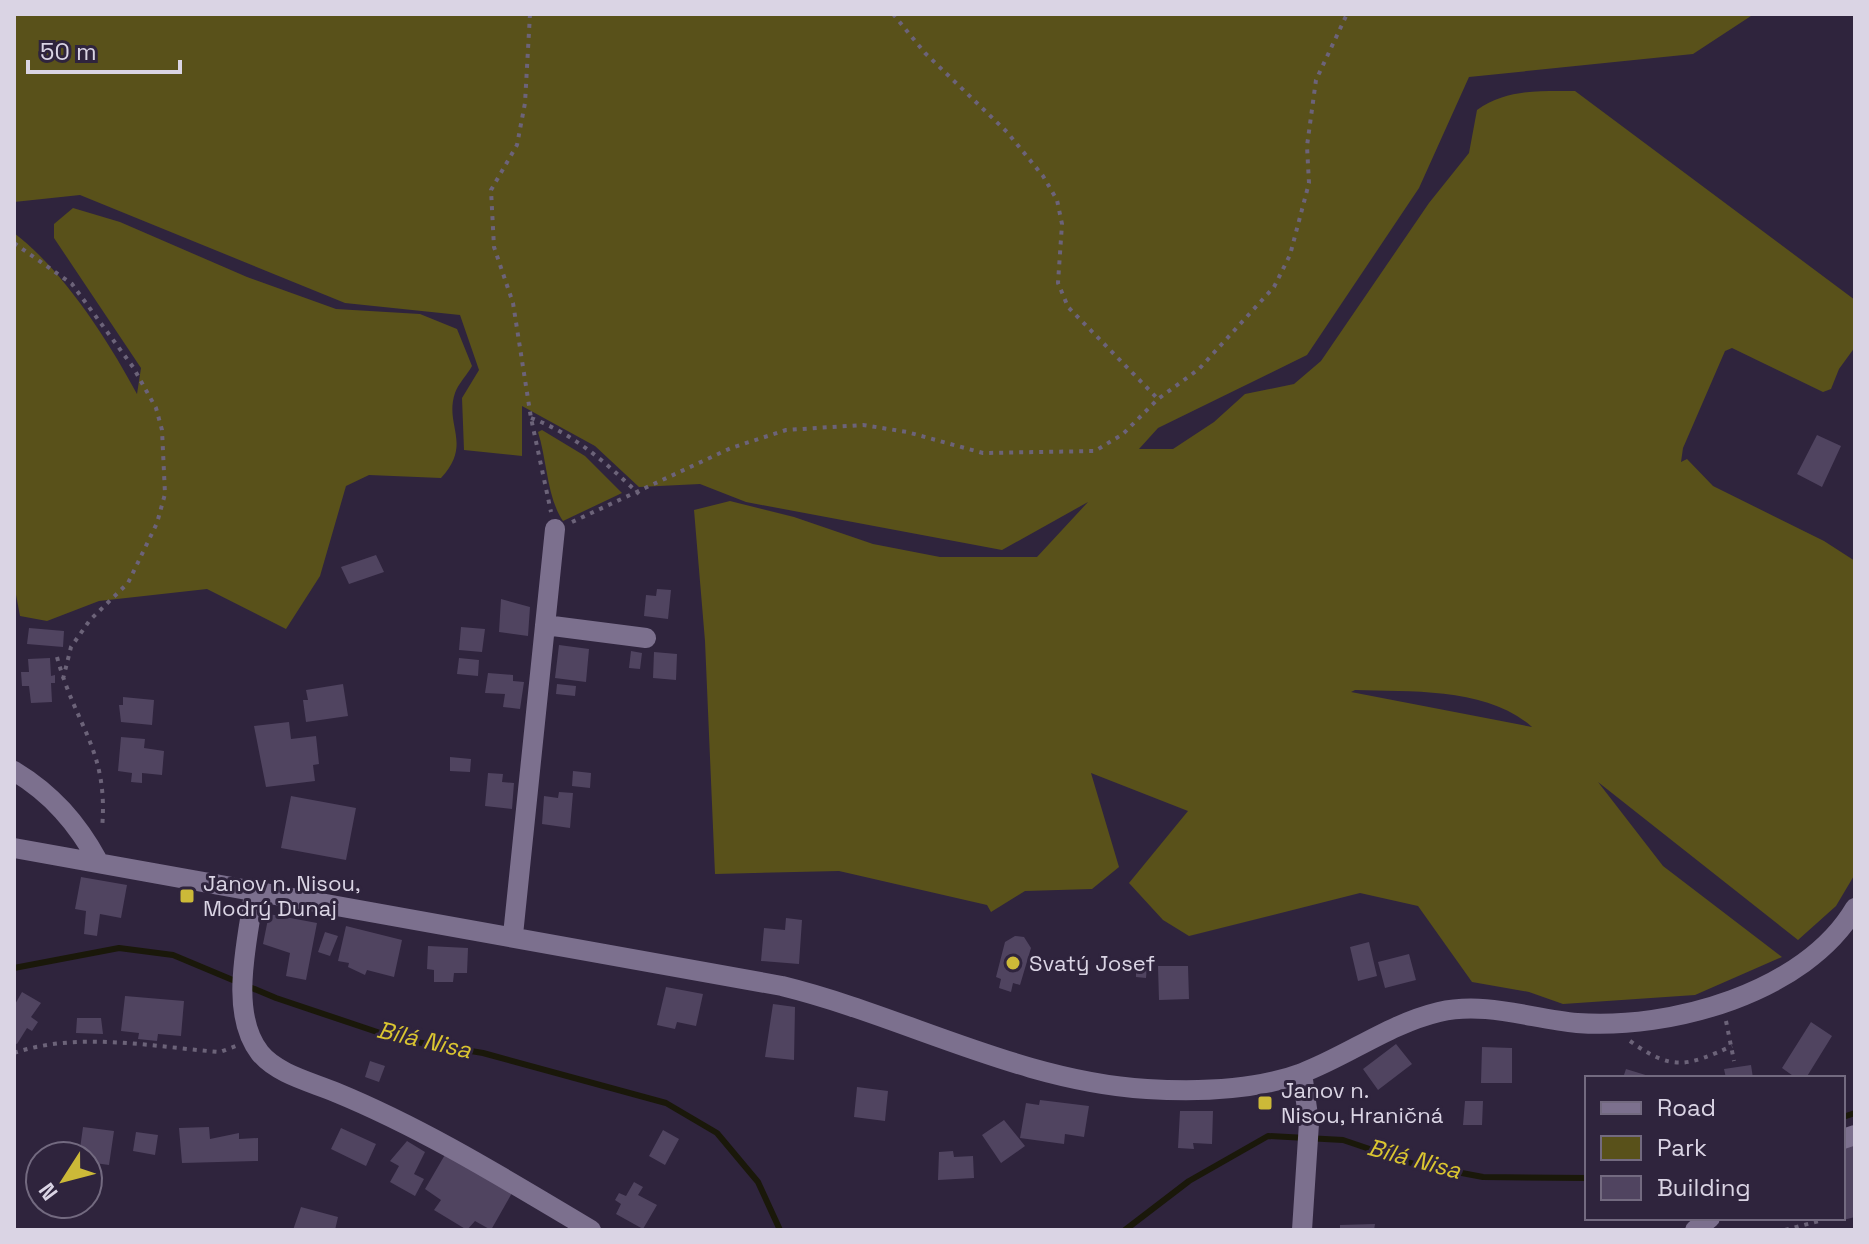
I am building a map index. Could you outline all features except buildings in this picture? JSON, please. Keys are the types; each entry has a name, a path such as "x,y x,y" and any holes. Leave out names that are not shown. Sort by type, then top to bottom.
{"street":[{"path":"513,935 555,529"},
{"path":"545,625 646,638"},
{"path":"14,771 60,806 81,830 98,861"},
{"path":"14,848 98,861 406,921 513,935 840,1000 1006,1062 1073,1078 1145,1089 1204,1090 1254,1085 1302,1073 1398,1025 1443,1011 1482,1009 1577,1023 1606,1023 1671,1016 1723,1003 1785,976 1827,942 1855,908"},
{"path":"254,893 243,1004 253,1039 261,1054 284,1071 395,1117 591,1230"},
{"path":"1302,1073 1309,1123 1302,1230"}],"path":[{"path":"530,14 525,103 517,145 491,190 494,247 513,303 531,418 555,529 639,494 731,448 786,430 823,425 863,425 907,432 983,453 1095,451 1123,434 1158,399 1199,369 1274,287 1290,255 1309,183 1307,146 1316,80 1347,14"},
{"path":"893,14 925,53 1007,132 1043,176 1057,200 1062,224 1058,283 1068,307 1158,399"},
{"path":"14,243 72,284 133,367 156,408 164,444 165,494 149,544 128,583 90,620 71,647 63,679"},
{"path":"531,418 559,428 596,454 639,494"},
{"path":"57,657 74,712 90,735 102,773 105,799 98,861"},
{"path":"1723,1003 1734,1061"},
{"path":"1606,1023 1638,1046 1675,1064 1690,1064 1732,1046"},
{"path":"14,1053 36,1046 94,1041 220,1052 253,1039"},
{"path":"1785,1230 1819,1221"}],"green space":[{"path":"14,14 1754,14 1693,54 1469,77 1419,188 1307,355 1158,428 1139,449 1173,449 1214,422 1245,394 1294,384 1321,361 1429,203 1469,153 1477,110 1512,95 1536,91 1575,91 1855,300 1855,347 1839,369 1831,389 1823,392 1732,348 1725,351 1683,448 1681,462 1687,459 1713,486 1824,541 1855,561 1855,874 1836,906 1798,940 1598,782 1663,866 1782,957 1695,995 1563,1004 1529,992 1472,982 1418,906 1360,893 1189,936 1163,920 1129,883 1188,811 1091,773 1119,867 1092,889 1025,891 991,912 987,905 839,871 715,874 705,641 694,510 730,501 794,517 873,544 940,557 1037,557 1088,502 1002,550 746,502 700,484 639,487 595,446 522,406 522,456 464,450 462,398 479,370 460,315 345,303 80,195 14,202","holes":["1351,692 1424,692 1471,698 1514,714 1532,727"]},
{"path":"73,208 120,222 247,277 336,309 420,314 457,329 472,366 455,393 453,415 457,444 450,466 441,478 369,475 346,486 320,576 286,629 207,589 99,601 47,621 20,616 14,584 14,233 67,286 112,351 137,394 141,368 54,238 54,224"},
{"path":"542,430 585,456 622,493 563,521 550,490 538,432"}],"waterway":[{"name":"Bílá Nisa","path":"14,968 119,948 173,955 276,998 398,1039 483,1053 666,1103 717,1133 758,1182 780,1230"},
{"name":"Bílá Nisa","path":"1845,1116 1855,1113"},
{"name":"Bílá Nisa","path":"1125,1230 1189,1181 1268,1136 1343,1140 1414,1164 1483,1177 1585,1178"}],"place":[{"name":"Janov n. Nisou, Modrý Dunaj","path":"187,896"},
{"name":"Svatý Josef","path":"1013,963"},
{"name":"Janov n. Nisou, Hraničná","path":"1265,1103"}]}
